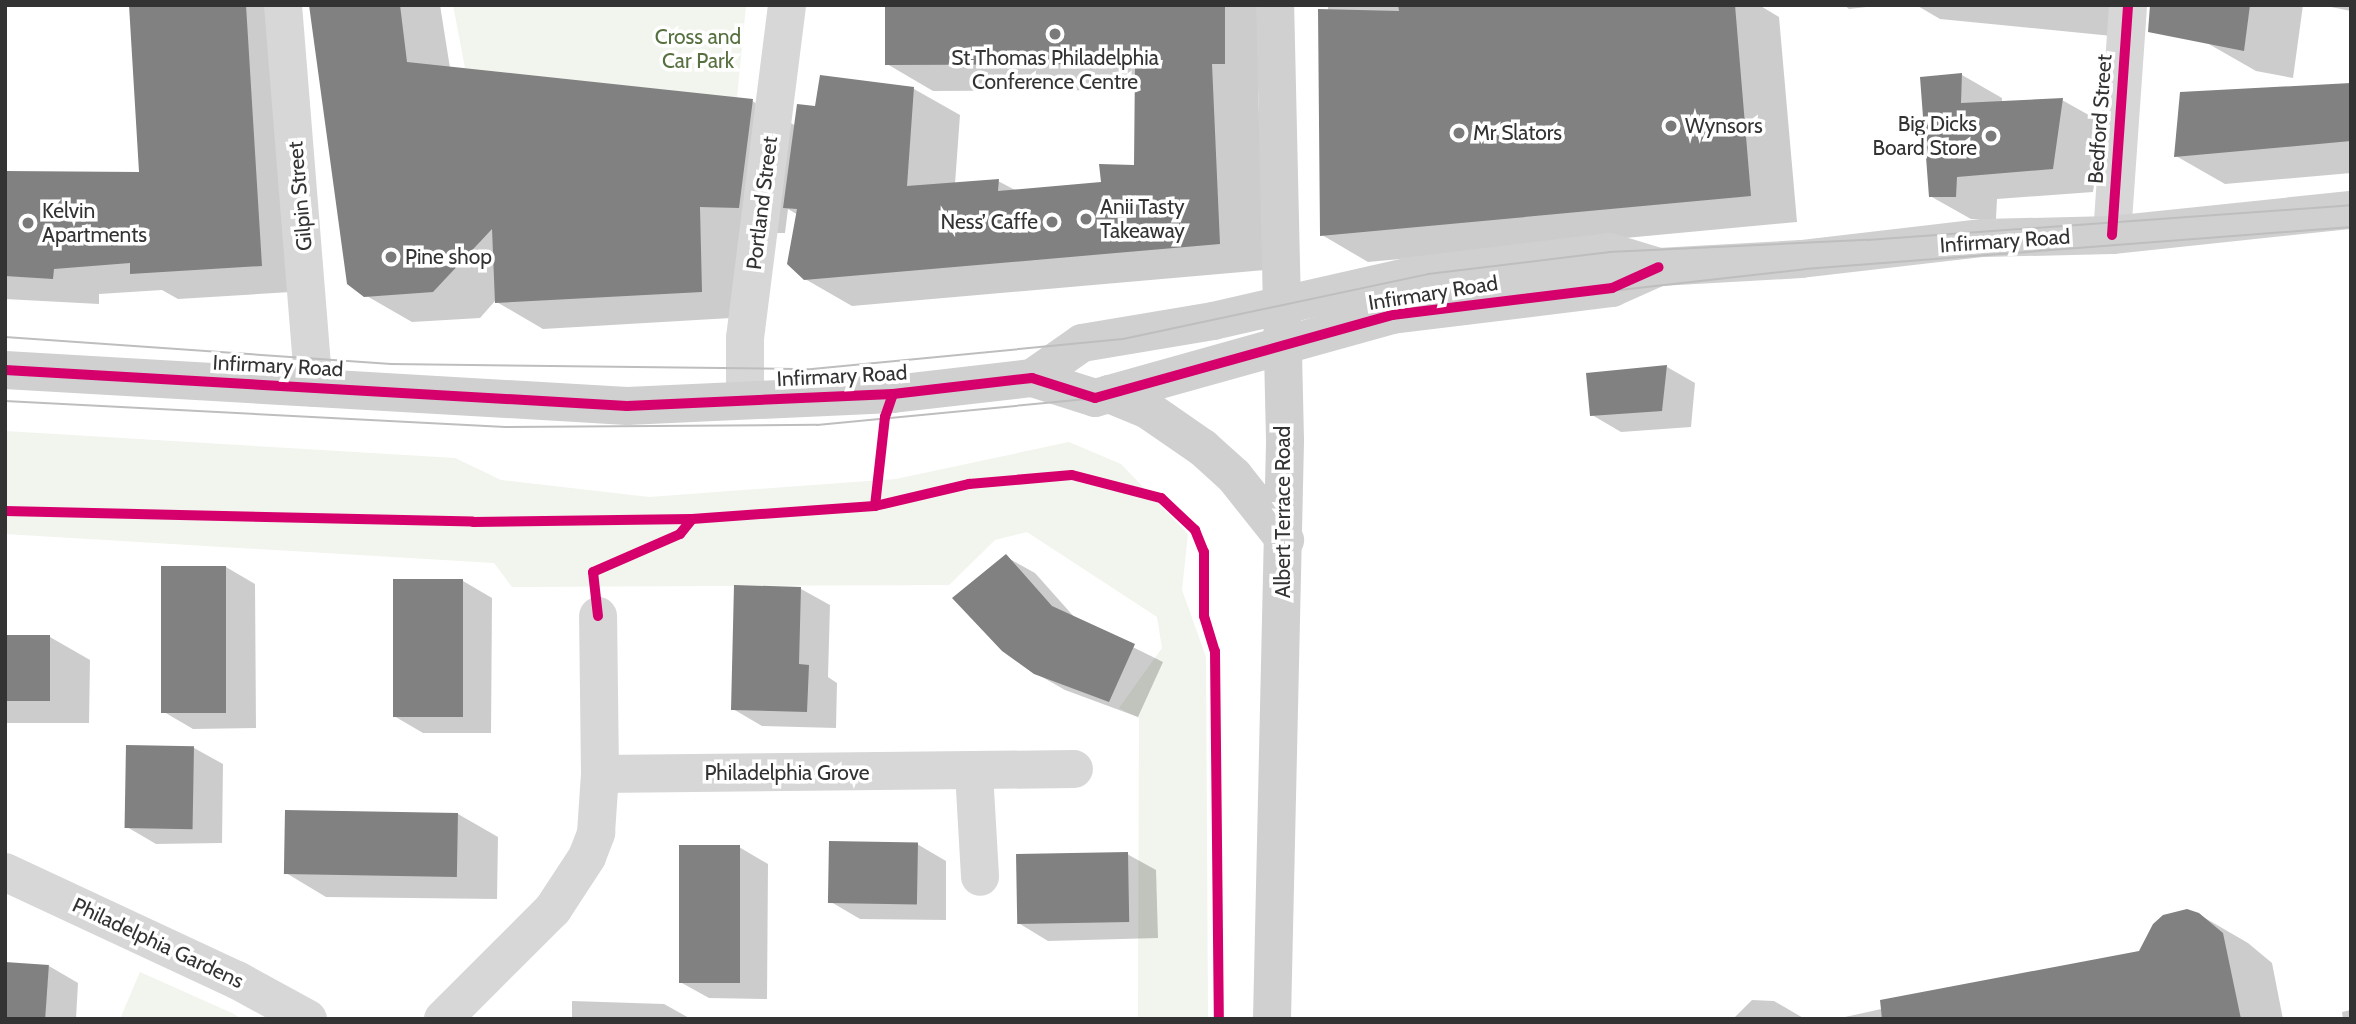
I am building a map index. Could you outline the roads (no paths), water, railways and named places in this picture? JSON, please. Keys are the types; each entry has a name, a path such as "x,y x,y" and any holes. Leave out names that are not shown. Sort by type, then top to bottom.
{"street":[{"name":"Gilpin Street","path":"283,5 314,388"},
{"name":"Portland Street","path":"746,400 745,338 787,5"},
{"name":"Albert Terrace Road","path":"1272,1019 1285,540 1285,302 1275,5"},
{"name":"Bedford Street","path":"2112,235 2129,5"},
{"name":"Infirmary Road","path":"1032,378 1082,343 1191,326 1285,302 1411,276 1609,253 1659,267 1801,259 1983,239 2112,235 2351,210"},
{"name":"Infirmary Road","path":"5,370 627,406 892,394 1032,378 1095,398 1392,315 1612,289 1659,267"},
{"path":"1109,394 1148,410 1203,448 1234,476 1285,540"},
{"path":"443,1019 527,936 573,884 596,833 600,774 598,616"},
{"name":"Philadelphia Grove","path":"600,774 1074,769"},
{"path":"974,772 980,877"},
{"name":"Philadelphia Gardens","path":"5,872 237,980 308,1019"}],"tram line":[{"path":"5,337 391,364 812,369 1123,339 1428,274 1609,252 1867,240 2351,205"},
{"path":"5,401 505,427 817,425 1095,398 1414,313 1805,269 2351,227"}],"place":[{"name":"St Thomas Philadelphia Conference Centre","path":"1055,34"},
{"name":"Wynsors","path":"1671,126"},
{"name":"Mr Slators","path":"1459,133"},
{"name":"Big Dicks Board Store","path":"1991,136"},
{"name":"Anii Tasty Takeaway","path":"1086,219"},
{"name":"Ness’ Caffe","path":"1052,222"},
{"name":"Kelvin Apartments","path":"28,223"},
{"name":"Pine shop","path":"391,257"}],"park label":[{"name":"Cross and Car Park","path":"698,49"}]}
